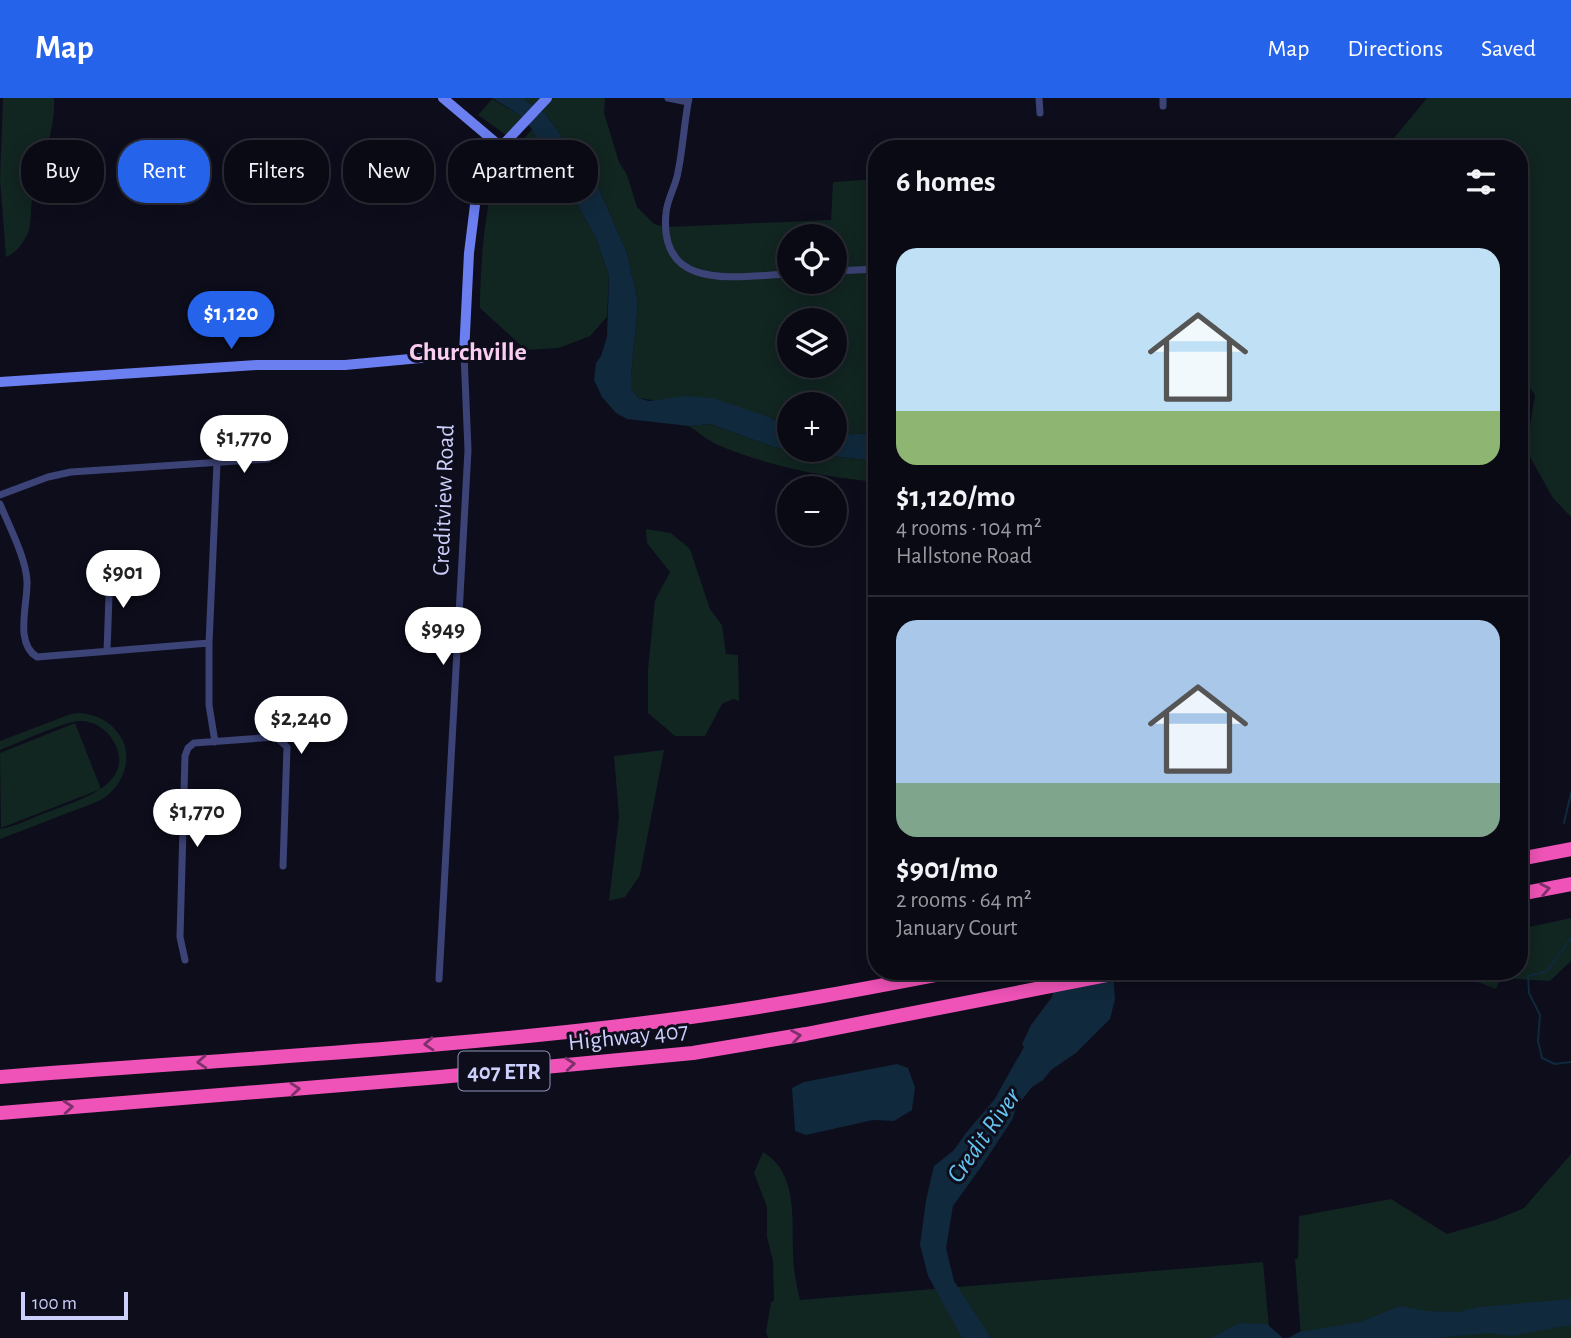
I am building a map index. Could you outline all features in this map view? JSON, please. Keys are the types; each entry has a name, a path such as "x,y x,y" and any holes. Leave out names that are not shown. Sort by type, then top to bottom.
{"highway":[{"path":"1528,857 1571,849"},
{"path":"1528,892 1571,884"},
{"name":"Highway 407","path":"0,1077 452,1042 677,1018 910,980"},
{"name":"Highway 407","path":"0,1112 440,1077 693,1053 1083,980"}],"street":[{"path":"443,98 493,140"},
{"name":"Creditview Road","path":"508,140 547,98"},
{"path":"668,98 689,100 678,175 666,212 666,241 671,252 681,265 707,276 777,274"},
{"path":"1039,98 1040,113"},
{"name":"Creditview Road","path":"439,979 468,450 464,354 474,203"},
{"path":"847,270 868,269"},
{"path":"0,382 257,365 345,365 464,354"},
{"path":"0,495 48,477 71,472 268,459"},
{"path":"215,741 209,705 209,643 217,463"},
{"path":"0,504 25,567 27,579 24,641 37,657 209,643"},
{"path":"107,651 110,568"},
{"path":"185,960 180,937 185,756 194,743 276,737 288,747 283,866"}],"green space":[{"path":"3,98 54,98 53,123 49,140 21,140 21,203 32,203 30,224 19,248 6,257 0,180"},
{"path":"525,98 605,98 604,113 637,207 654,224 666,227 831,220 833,182 868,180 868,433 847,434 847,392 777,392 777,421 769,417 638,398 631,388 631,377 638,302 627,253 598,188 598,140 564,140 545,113"},
{"path":"1427,98 1571,98 1571,517 1553,498 1528,454 1535,395 1528,386 1528,140 1392,140"},
{"path":"492,99 524,120 506,135 478,115"},
{"path":"532,129 538,140 523,140"},
{"path":"489,203 576,203 596,238 609,276 607,317 590,336 559,348 526,350 480,308 484,236"},
{"path":"710,424 777,448 777,462 847,462 847,458 868,460 868,481 816,474 755,459 706,438 689,426"},
{"path":"646,529 671,533 690,549 710,609 722,625 726,654 738,655 739,701 733,699 722,704 705,736 675,736 648,713 648,669 655,600 670,572 647,543"},
{"path":"80,713 105,721 123,741 126,762 119,783 109,794 96,802 0,839 0,829 101,789 118,768 119,755 112,739 99,726 90,722 64,725 0,750 0,741"},
{"path":"75,723 101,789 1,828 0,753"},
{"path":"664,750 640,875 625,897 609,901 619,816 614,756"},
{"path":"1571,918 1571,961 1550,981 1528,980 1528,927"},
{"path":"1472,980 1500,980 1496,989"},
{"path":"763,1152 782,1171 787,1183 792,1210 794,1269 800,1300 1263,1262 1270,1338 768,1338 766,1332 771,1302 774,1301 773,1261 767,1237 767,1207 754,1173"},
{"path":"1571,1154 1571,1338 1301,1338 1295,1259 1298,1258 1299,1216 1391,1199 1447,1234 1524,1208"}],"water":[{"path":"492,98 525,98 545,113 564,140 538,140 532,129 518,114"},
{"path":"598,188 627,253 638,302 631,388 638,398 649,401 685,396 712,398 769,417 777,421 777,448 710,424 689,426 627,419 616,413 602,397 594,380 596,363 607,337 609,276 596,238 576,203 598,203"},
{"path":"868,433 868,460 847,458 847,434"},
{"name":"Credit River","path":"1055,980 1114,980 1115,999 1110,1019 1076,1053 1032,1087 953,1206 946,1248 954,1281 991,1338 962,1338 928,1276 920,1245 934,1166 954,1150 994,1100 1024,1047 1022,1044 1031,1025 1052,997"},
{"path":"897,1064 908,1068 915,1087 912,1110 894,1121 873,1120 806,1135 795,1131 792,1088 804,1082"},
{"path":"1571,1299 1571,1325 1511,1336 1490,1333 1435,1338 1288,1338 1299,1332 1360,1322 1400,1306 1426,1311 1458,1312 1479,1307"},
{"path":"1239,1323 1267,1324 1283,1338 1211,1338"}],"waterway":[{"path":"1564,823 1571,793"},
{"path":"1571,938 1547,971 1528,976 1529,993 1540,1015 1538,1041 1542,1058 1555,1064 1571,1062"}],"district":[{"name":"Churchville","path":"468,351"}]}
